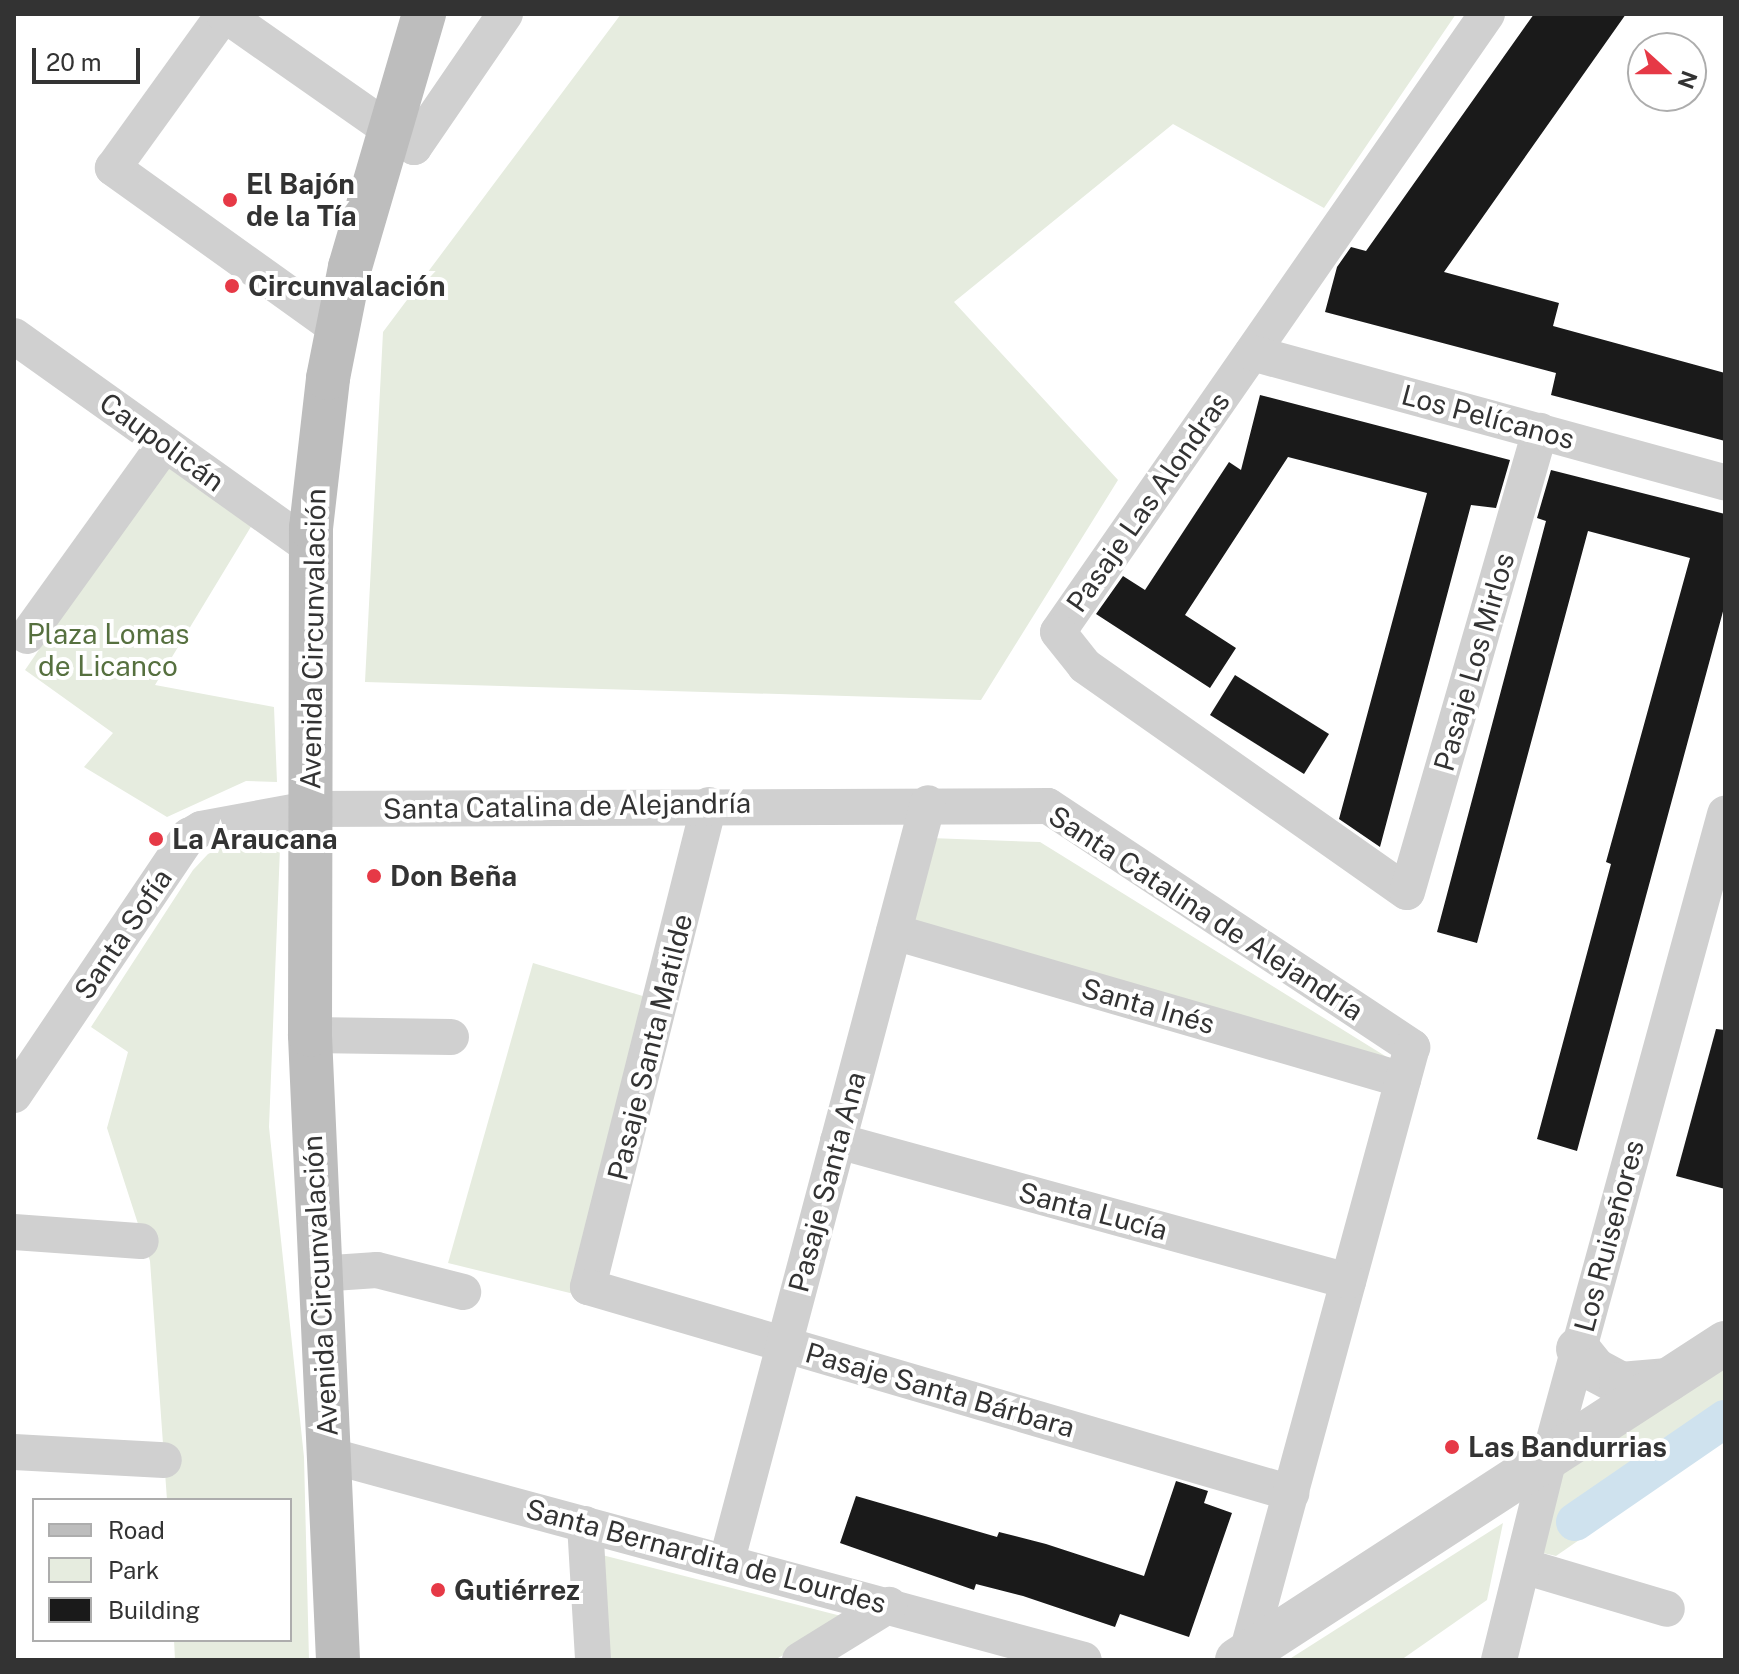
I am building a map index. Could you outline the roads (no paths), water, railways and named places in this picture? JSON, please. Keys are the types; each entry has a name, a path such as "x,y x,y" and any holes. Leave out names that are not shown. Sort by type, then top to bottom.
{"main road":[{"name":"Avenida Circunvalación","path":"338,1660 318,1274 310,1035 311,548 328,378 364,206 401,138 424,14"}],"street":[{"path":"338,329 113,168 224,14 401,138 505,14"},
{"name":"Pasaje Las Alondras","path":"1407,892 1085,666 1058,632 1487,14"},
{"name":"Caupolicán","path":"14,336 311,548"},
{"name":"Los Pelícanos","path":"1252,353 1725,482"},
{"name":"Pasaje Los Mirlos","path":"1407,892 1540,431"},
{"path":"27,636 165,444"},
{"name":"Santa Catalina de Alejandría","path":"309,809 928,803 1048,806 1412,1047 1243,1658"},
{"name":"Pasaje Santa Ana","path":"727,1560 928,803"},
{"name":"Pasaje Santa Matilde","path":"588,1287 709,805"},
{"name":"Santa Sofía","path":"14,1095 189,836 201,829 309,809"},
{"name":"Los Ruiseñores","path":"1499,1660 1578,1349 1725,814"},
{"name":"Santa Inés","path":"894,932 1403,1080"},
{"path":"310,1035 451,1037"},
{"name":"Santa Lucía","path":"838,1141 1348,1281"},
{"path":"14,1232 141,1241"},
{"path":"318,1274 377,1270 463,1292"},
{"name":"Pasaje Santa Bárbara","path":"588,1287 1291,1493"},
{"path":"1243,1658 1725,1343"},
{"path":"1578,1349 1595,1370 1621,1384 1668,1380"},
{"path":"14,1452 164,1460"},
{"name":"Santa Bernardita de Lourdes","path":"328,1455 727,1560 1084,1660"},
{"path":"585,1524 593,1660"},
{"path":"1523,1566 1667,1609"},
{"path":"800,1660 889,1605"}],"waterway":[{"path":"1575,1522 1725,1419"}],"place":[{"name":"El Bajón de la Tía","path":"230,200"},
{"name":"Circunvalación","path":"232,286"},
{"name":"La Araucana","path":"156,839"},
{"name":"Don Beña","path":"374,876"},
{"name":"Las Bandurrias","path":"1452,1447"},
{"name":"Gutiérrez","path":"438,1590"}],"park label":[{"name":"Plaza Lomas de Licanco","path":"108,650"}]}
